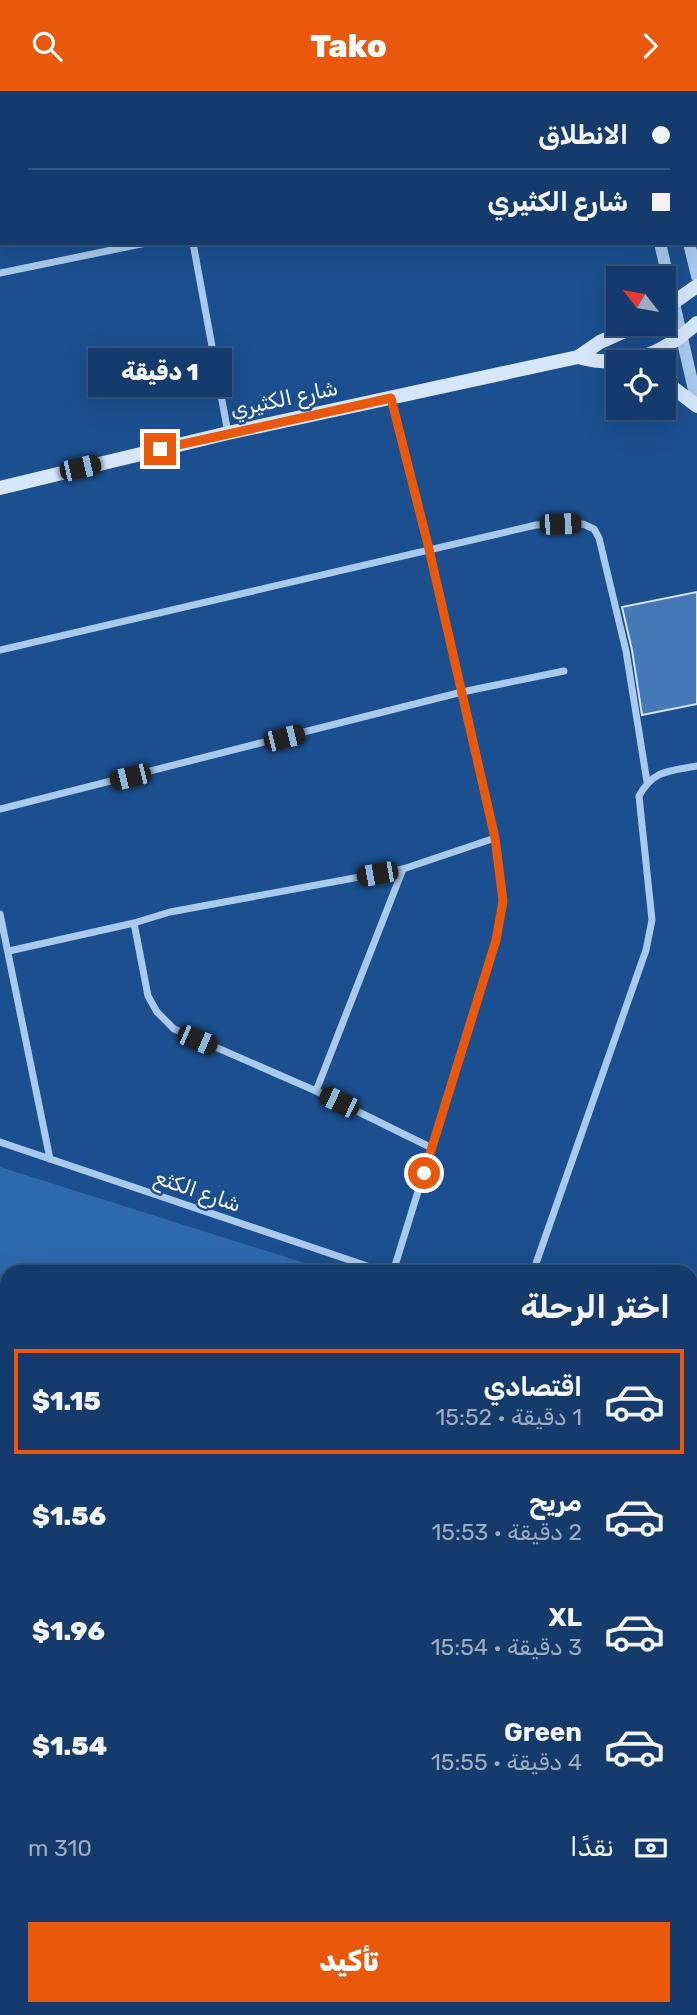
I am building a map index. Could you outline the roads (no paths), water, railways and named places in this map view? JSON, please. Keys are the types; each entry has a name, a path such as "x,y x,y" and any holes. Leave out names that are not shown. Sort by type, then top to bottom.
{"main road":[{"path":"676,301 697,286"},
{"name":"شارع الكثيري","path":"662,350 697,323"},
{"name":"شارع الكثيري","path":"578,358 613,336"},
{"name":"شارع الكثيري","path":"0,488 229,433 578,358 606,363"},
{"path":"676,390 697,405"}],"street":[{"path":"0,273 136,245"},
{"path":"193,245 229,433"},
{"path":"660,245 663,266"},
{"path":"689,245 697,277"},
{"path":"676,324 682,337 697,405"},
{"path":"391,398 463,692 495,838 503,901 496,940 395,1265"},
{"path":"0,650 536,525 583,524 594,529 599,538 626,651 647,782"},
{"path":"0,809 463,692 564,671"},
{"path":"535,1265 646,950 652,920 639,796 647,782 662,773 697,766"},
{"path":"9,951 134,923 170,912 403,869 495,838"},
{"path":"316,1091 403,869"},
{"path":"0,913 50,1159"},
{"path":"134,923 148,996 157,1013 174,1029 316,1091 432,1148"},
{"name":"شارع الكثع","path":"0,1142 364,1265"}]}
